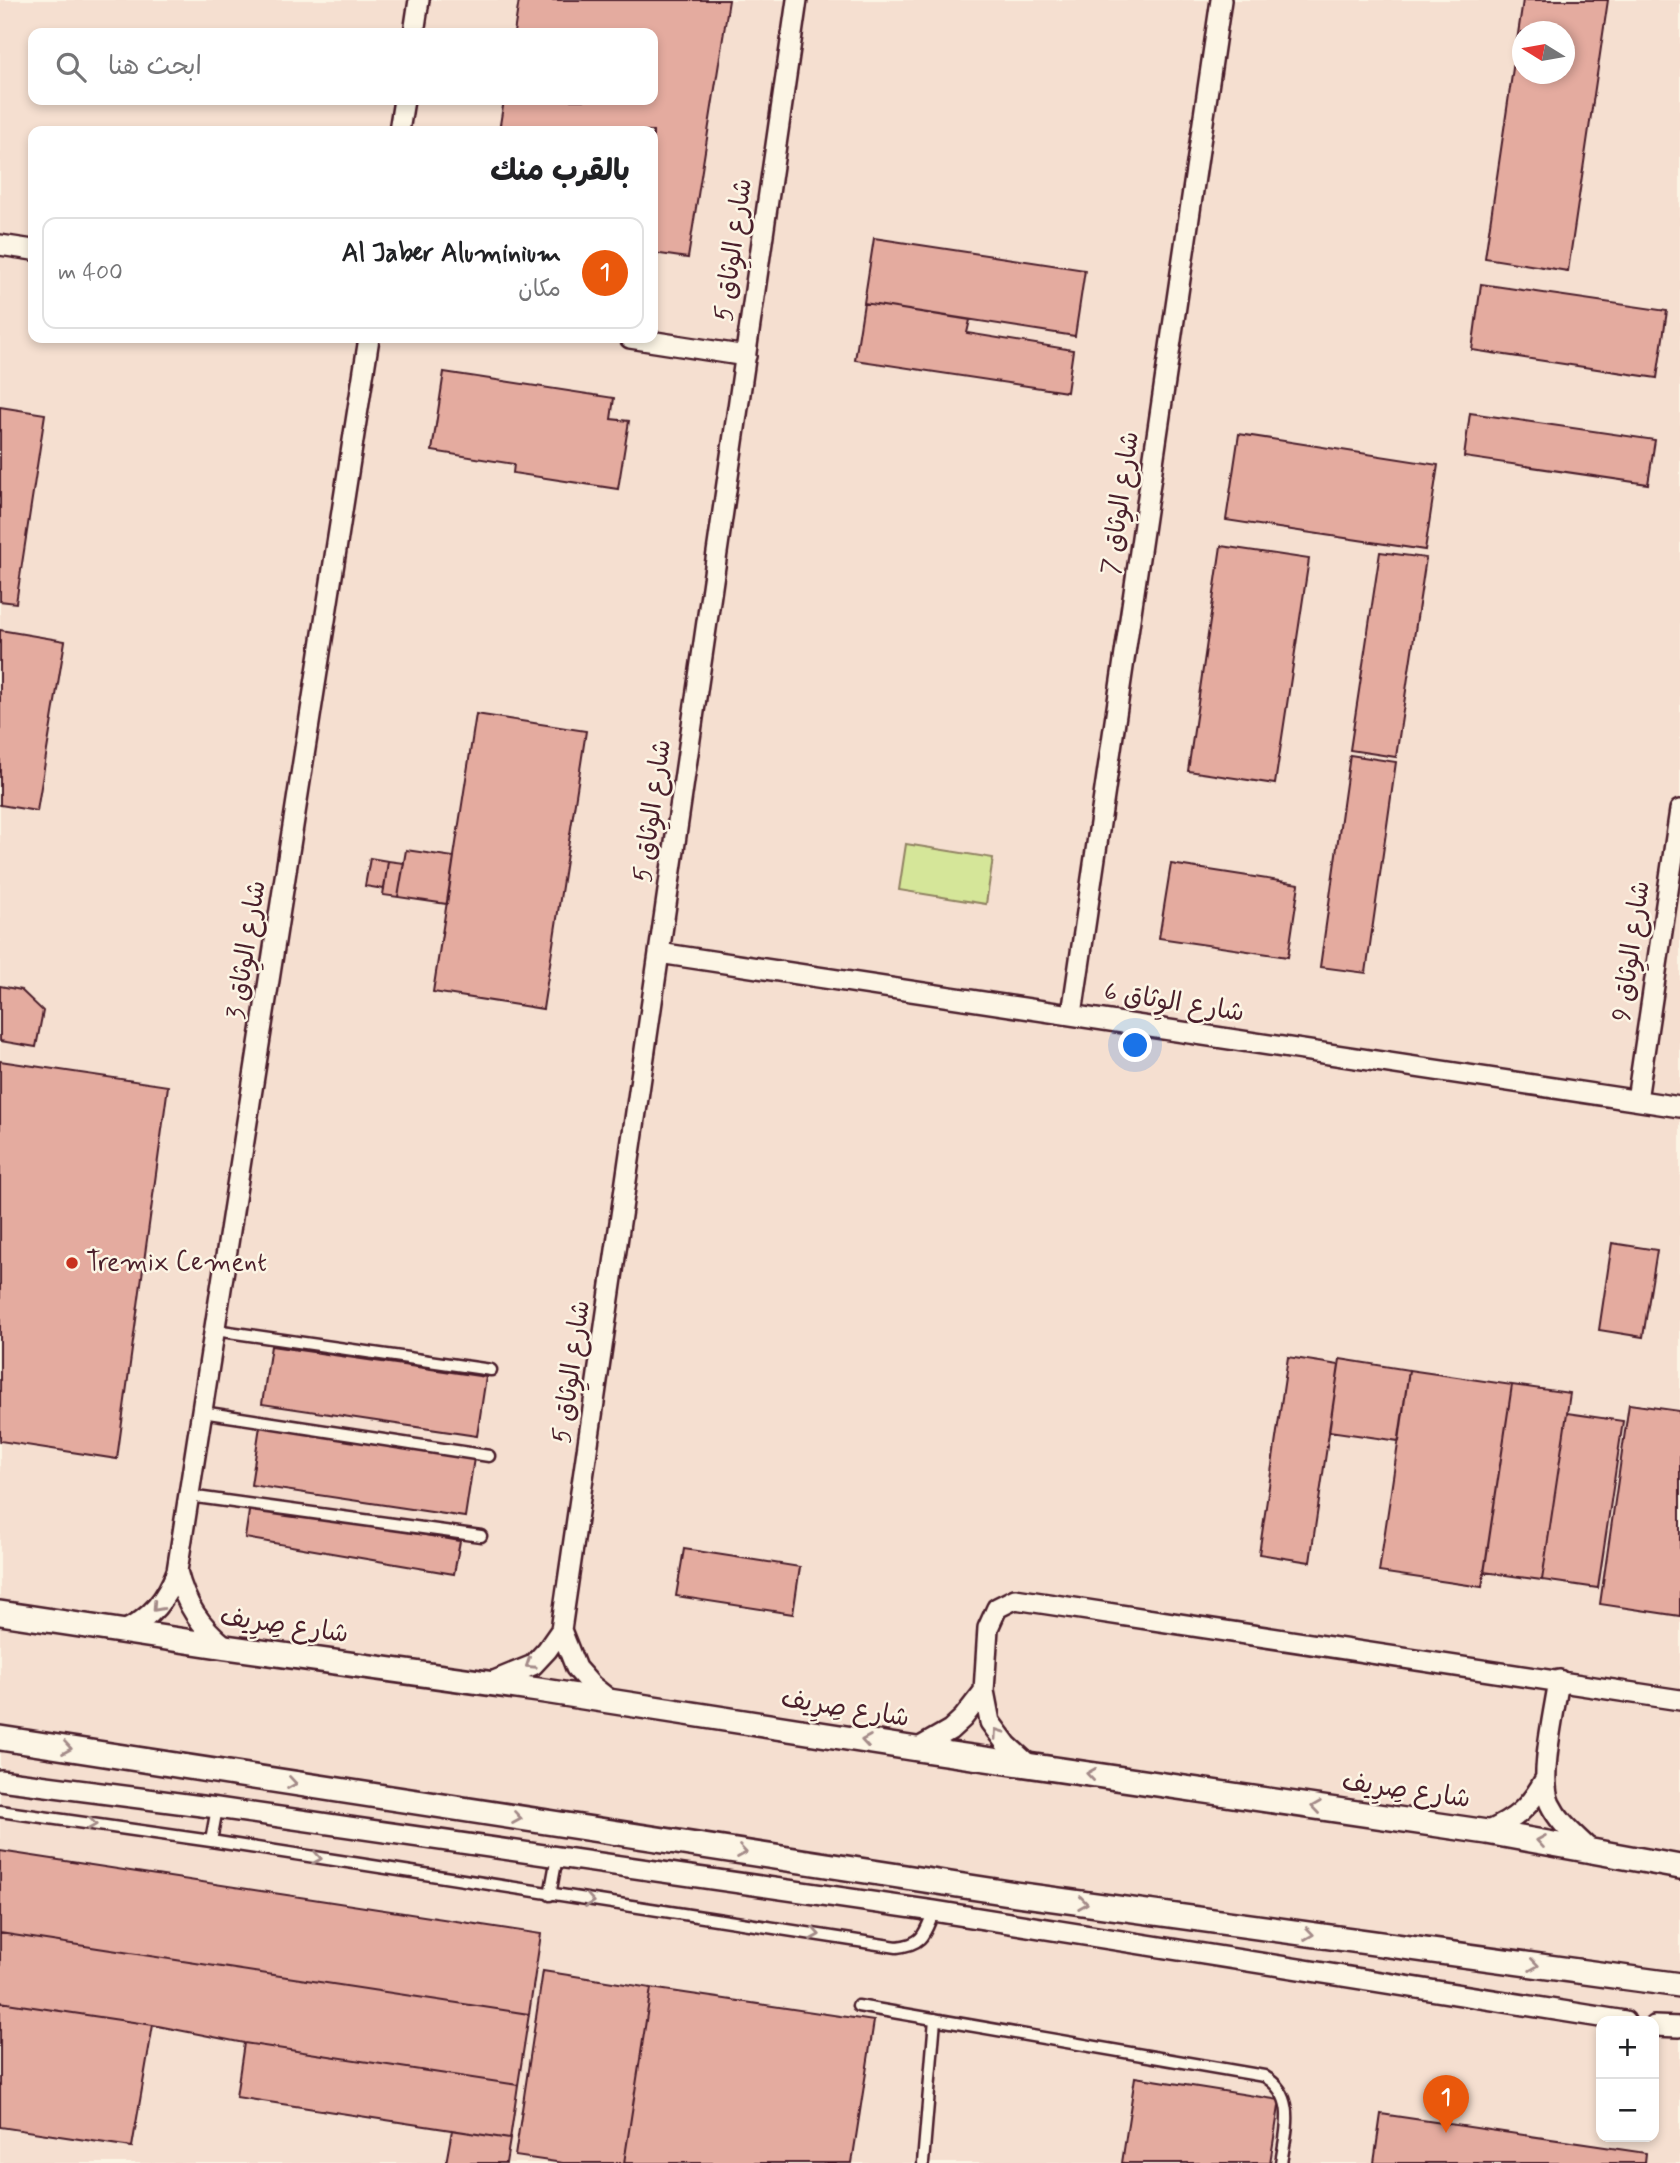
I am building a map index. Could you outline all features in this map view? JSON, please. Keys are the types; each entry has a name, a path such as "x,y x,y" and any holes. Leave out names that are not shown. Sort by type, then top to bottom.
{"street":[{"path":"415,28 419,0"},
{"name":"شارع الوِثاق 5","path":"489,1683 533,1665 561,1630 797,0"},
{"name":"شارع الوِثاق 7","path":"1072,1014 1222,0"},
{"path":"400,126 403,105"},
{"path":"0,245 28,249"},
{"path":"658,342 746,356"},
{"name":"شارع الوِثاق 3","path":"124,1631 152,1614 171,1587 177,1571 368,343"},
{"name":"شارع الوِثاق 9","path":"1637,1100 1680,810"},
{"name":"شارع الوِثاق 6","path":"659,953 1680,1107"},
{"name":"شارع الوِثاق 3","path":"177,1571 189,1606 205,1629 226,1647"},
{"path":"1029,1765 1007,1745 990,1722 984,1691 989,1628 997,1608 1015,1599 1680,1700"},
{"name":"شارع صِرِيف","path":"0,1613 1487,1832 1680,1867"},
{"name":"شارع الوِثاق 5","path":"561,1630 576,1668 592,1686 611,1701"},
{"path":"1559,1680 1545,1779 1548,1802 1560,1821 1589,1849"},
{"path":"918,1749 950,1730 984,1691"},
{"path":"0,1738 1016,1894 1680,1985"},
{"path":"1487,1832 1510,1821 1536,1796 1545,1779"},
{"path":"0,1780 217,1808 934,1911 1596,2016"},
{"path":"1659,2026 1680,2027"}],"lane":[{"path":"215,1330 491,1370"},
{"path":"202,1412 489,1456"},
{"path":"189,1496 481,1536"},
{"path":"211,1841 217,1808"},
{"path":"0,1811 897,1947 913,1945 923,1937 934,1911"},
{"path":"550,1895 557,1857"},
{"path":"858,2006 1264,2076 1280,2089 1288,2109 1281,2163"},
{"path":"923,2163 935,2019"}],"shaded area":[{"path":"0,0 1680,0 1680,2163 0,2163"}],"green space":[{"path":"906,844 993,858 986,904 899,890"}],"building":[{"path":"519,0 729,0 688,258 658,254 658,126 500,126 503,105 658,105 658,28 515,28"},
{"path":"1523,0 1608,0 1568,271 1485,258 1512,75 1512,84 1575,84 1575,21 1520,21"},
{"path":"874,238 1085,270 1075,336 864,303"},
{"path":"1481,284 1667,311 1657,378 1472,350"},
{"path":"864,303 970,320 967,333 1073,350 1067,392 855,360"},
{"path":"444,372 614,398 611,419 629,421 618,489 513,473 514,464 432,451"},
{"path":"0,407 45,414 16,603 0,601"},
{"path":"1470,413 1655,440 1648,484 1464,457"},
{"path":"1239,434 1438,465 1425,550 1226,520"},
{"path":"1221,546 1309,559 1275,784 1188,771"},
{"path":"1380,552 1426,558 1396,757 1350,750"},
{"path":"0,630 65,641 37,811 0,805"},
{"path":"476,714 586,731 543,1009 433,992"},
{"path":"1350,755 1396,762 1366,973 1320,967"},
{"path":"406,850 454,857 447,904 398,897"},
{"path":"370,858 388,861 384,889 365,886"},
{"path":"388,861 404,863 398,897 383,895"},
{"path":"1171,864 1299,884 1288,957 1159,938"},
{"path":"0,986 21,990 43,1011 36,1047 0,1041"},
{"name":"Tremix Cement","path":"0,1061 168,1086 117,1459 0,1441"},
{"path":"1612,1243 1657,1250 1643,1337 1599,1330"},
{"path":"271,1346 486,1377 477,1436 262,1404"},
{"path":"1288,1357 1339,1365 1310,1562 1259,1554"},
{"path":"1340,1359 1409,1370 1399,1441 1329,1431"},
{"path":"1409,1370 1512,1385 1482,1587 1379,1572"},
{"path":"1512,1385 1570,1393 1542,1580 1484,1572"},
{"path":"1629,1404 1680,1411 1680,1616 1600,1604"},
{"path":"1567,1413 1623,1421 1598,1588 1542,1580"},
{"path":"260,1426 474,1458 465,1517 251,1485"},
{"path":"250,1505 460,1541 454,1574 245,1538"},
{"path":"684,1549 800,1567 793,1614 676,1596"},
{"path":"0,1851 541,1934 529,2014 0,1933"},
{"path":"0,1933 529,2014 518,2085 0,2002"},
{"path":"543,1971 651,1988 624,2163 563,2163 515,2156"},
{"path":"651,1988 874,2021 852,2163 624,2163"},
{"path":"0,2002 153,2025 132,2147 0,2127"},
{"path":"244,2043 518,2085 510,2139 236,2097"},
{"path":"1135,2077 1280,2100 1270,2163 1122,2163"},
{"path":"1381,2114 1646,2153 1645,2163 1374,2163"},
{"path":"452,2130 510,2139 506,2163 446,2163"}],"place":[{"name":"Tremix Cement","path":"72,1263"},
{"name":"Al Jaber Aluminium","path":"1446,2133"}]}
